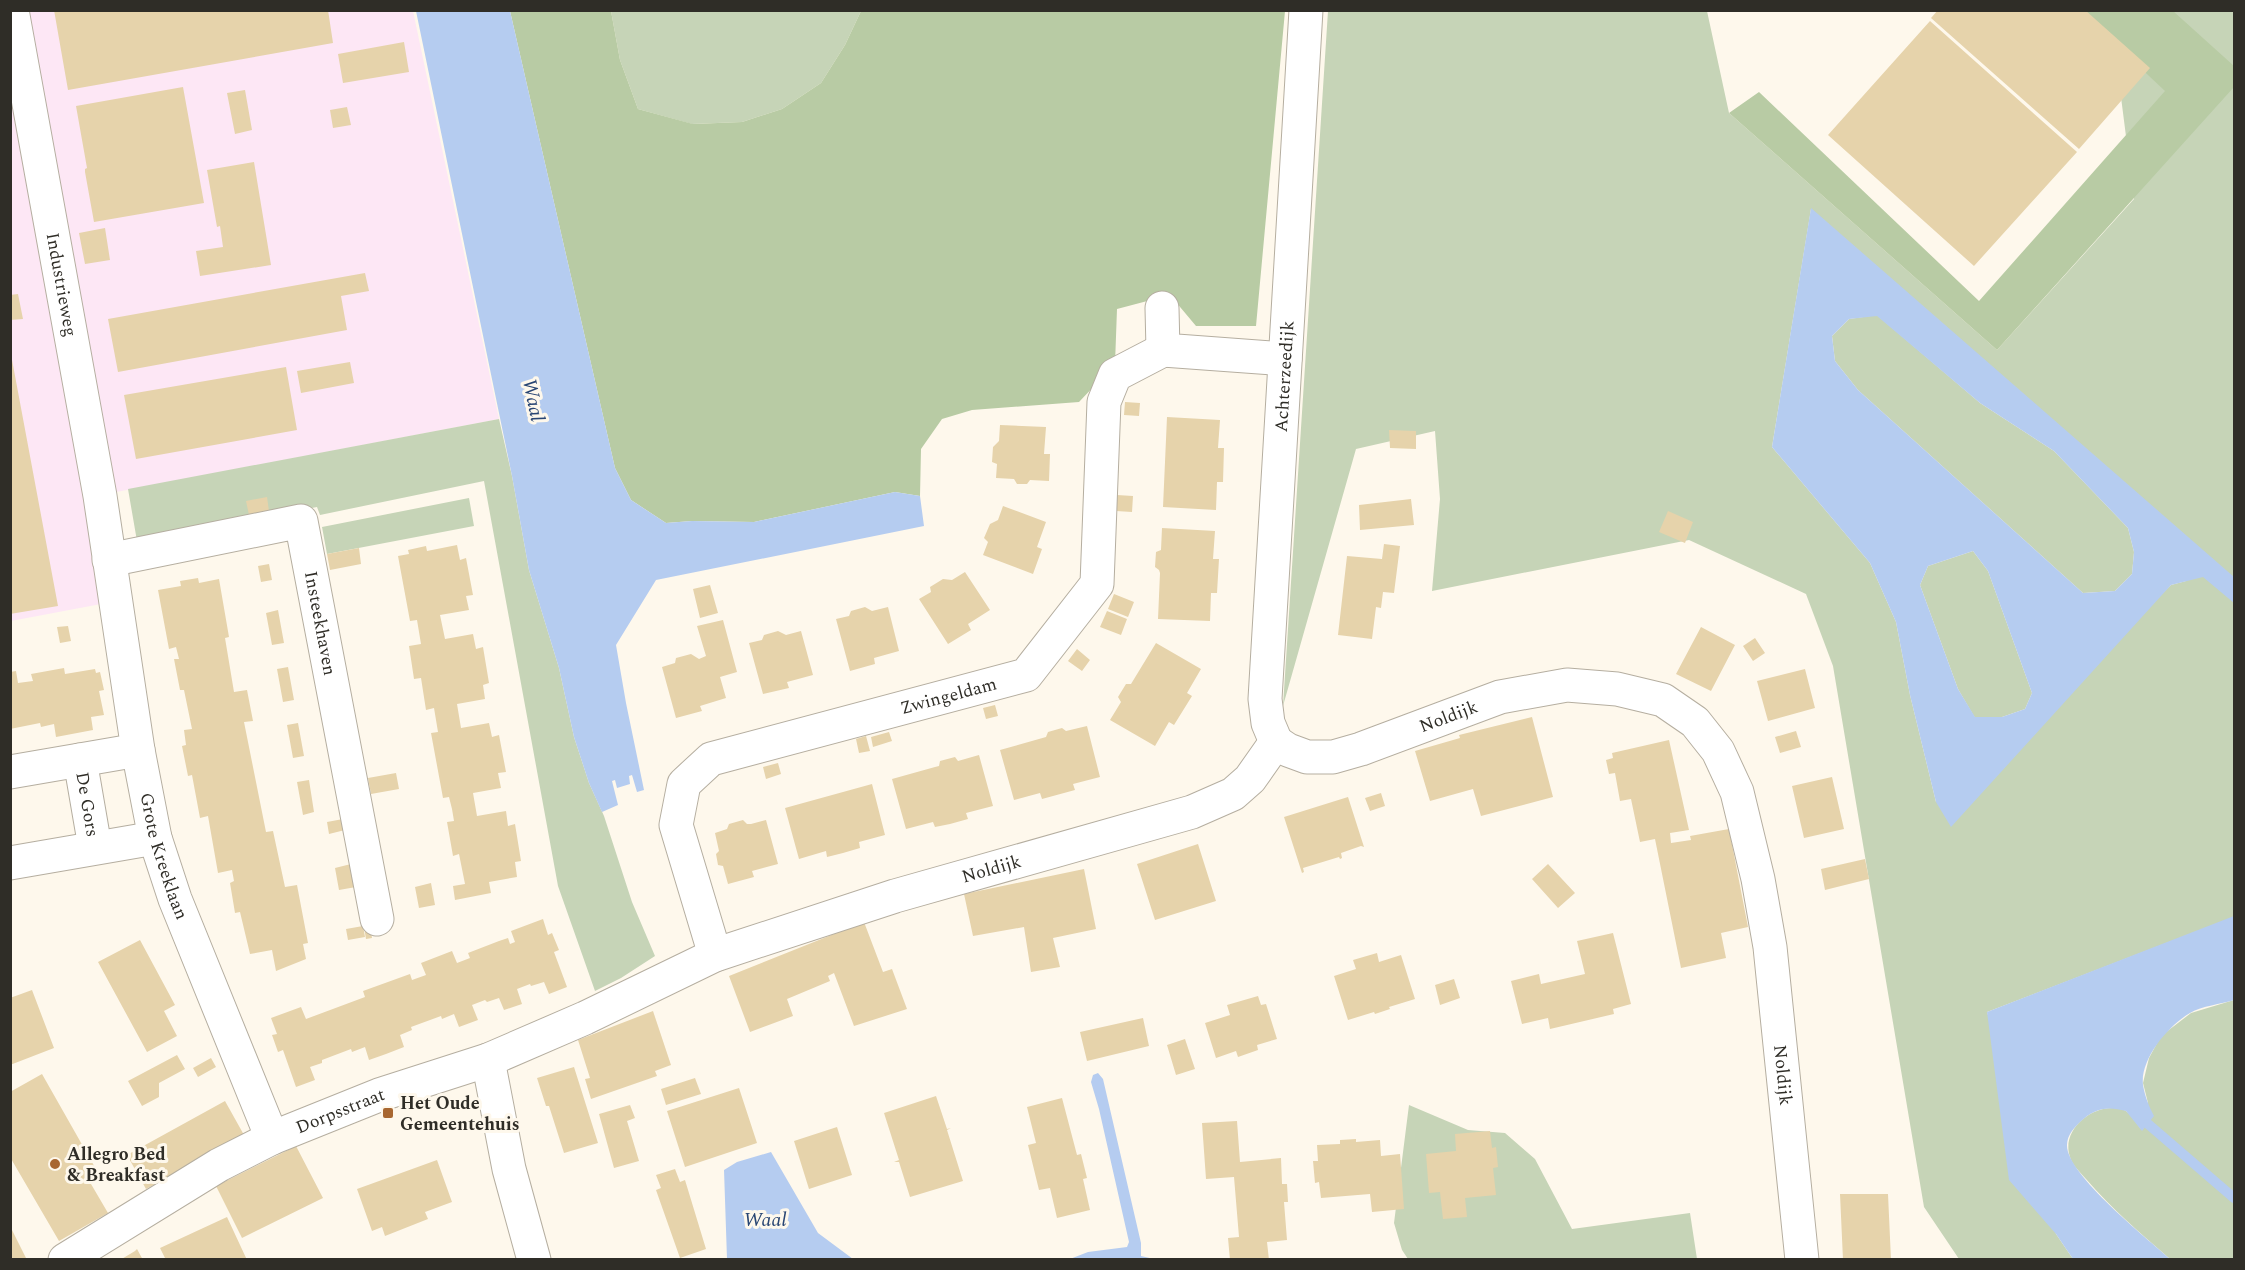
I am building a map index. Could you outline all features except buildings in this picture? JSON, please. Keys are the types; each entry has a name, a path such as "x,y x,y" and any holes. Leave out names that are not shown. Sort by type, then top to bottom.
{"street":[{"name":"Industrieweg","path":"12,10 19,102 100,496 109,560"},
{"name":"Achterzeedijk","path":"1276,742 1268,723 1266,699 1306,10"},
{"path":"1162,308 1163,350 1285,358"},
{"name":"Zwingeldam","path":"694,965 676,825 684,784 711,759 1026,675 1097,584 1104,402 1115,375 1163,350"},
{"name":"Insteekhaven","path":"109,560 301,521 377,919"},
{"name":"Grote Kreeklaan","path":"109,560 138,750 155,838 175,899 272,1138"},
{"name":"Noldijk","path":"694,965 895,896 1192,812 1233,794 1250,779 1276,742 1307,758 1332,756 1360,749 1500,697 1567,685 1617,689 1663,700 1695,722 1718,751 1737,792 1758,879 1770,947 1802,1260"},
{"name":"De Gors","path":"10,772 138,750"},
{"name":"De Gors","path":"80,760 95,847"},
{"name":"De Gors","path":"10,863 155,838"},
{"name":"Dorpsstraat","path":"65,1260 219,1165 272,1138 379,1095 488,1060 585,1018 694,965"},
{"path":"488,1060 509,1169 534,1260"}],"shaded area":[{"path":"11,11 413,11 499,419 85,498 101,604 11,621"}],"green space":[{"path":"510,11 611,11 620,60 638,109 693,124 742,122 782,109 821,83 845,45 861,11 1285,11 1256,326 1196,326 1170,295 1117,309 1115,364 1079,402 972,410 942,419 921,449 920,496 895,492 754,522 666,523 631,500 615,468"},
{"path":"611,11 861,11 845,45 821,83 782,109 742,122 692,124 638,109 620,60"},
{"path":"1328,11 1707,11 1729,113 1997,350 2134,199 2110,11 2234,11 2234,917 1987,1012 2056,1234 2073,1259 1959,1259 1924,1207 1833,666 1806,594 1689,540 1432,591 1440,499 1435,431 1356,449 1283,706","holes":["1811,209 2186,581 2171,585 1936,802 1910,695 1896,622 1870,563 1772,447"]},
{"path":"2080,11 2173,11 2234,66 2234,87 1997,350 1729,113 1759,92 1979,301 2165,91"},
{"path":"1877,315 1980,403 2054,451 2128,528 2134,552 2132,574 2115,591 2083,593 1858,390 1835,361 1832,336 1849,319"},
{"path":"499,419 529,570 559,668 574,737 589,783 604,816 632,902 655,956 621,978 595,991 558,886 484,481 320,515 317,507 137,541 128,489"},
{"path":"469,498 474,526 327,554 322,527"},
{"path":"1973,551 1988,571 2032,693 2025,709 2002,717 1975,718 1958,689 1920,585 1928,566"},
{"path":"2234,1000 2234,1259 2170,1259 2116,1211 2077,1169 2070,1157 2068,1146 2070,1136 2083,1119 2092,1113 2114,1108 2127,1112 2142,1130 2148,1103 2143,1083 2149,1058 2161,1036 2191,1013"},
{"path":"1409,1105 1468,1130 1505,1133 1535,1159 1572,1229 1690,1213 1697,1259 1408,1259 1402,1250 1394,1223"}],"water":[{"path":"416,11 510,11 615,468 631,500 666,523 754,522 895,492 920,496 924,526 656,580 616,645 644,790 637,792 632,775 629,776 630,784 617,788 615,780 612,781 618,805 602,812 589,783 574,737 559,668 529,570 512,476"},
{"path":"1811,208 2234,577 2234,603 2203,577 2171,585 1951,827 1936,802 1910,695 1896,622 1870,563 1772,447","holes":["1877,316 1980,403 2054,451 2128,528 2134,552 2132,574 2115,591 2083,593 1858,390 1835,361 1832,336 1849,319","1973,551 1988,571 2032,693 2025,709 2002,717 1975,717 1958,689 1920,585 1928,566"]},
{"path":"2234,916 2234,1000 2190,1013 2173,1026 2157,1044 2143,1075 2145,1094 2154,1116 2142,1131 2126,1111 2101,1109 2080,1122 2067,1141 2070,1157 2093,1189 2170,1259 2073,1259 2056,1234 2009,1180 1987,1012"},
{"path":"1098,1073 1103,1079 1141,1243 1141,1256 1154,1259 1070,1259 1088,1252 1127,1247 1129,1242 1091,1082 1093,1075"},
{"name":"Waal","path":"771,1152 818,1233 853,1259 727,1259 724,1170 737,1162"}],"waterway":[{"path":"2148,1124 2234,1198"}],"place":[{"name":"Het Oude Gemeentehuis","path":"388,1113"},
{"name":"Allegro Bed & Breakfast","path":"55,1164"}]}
